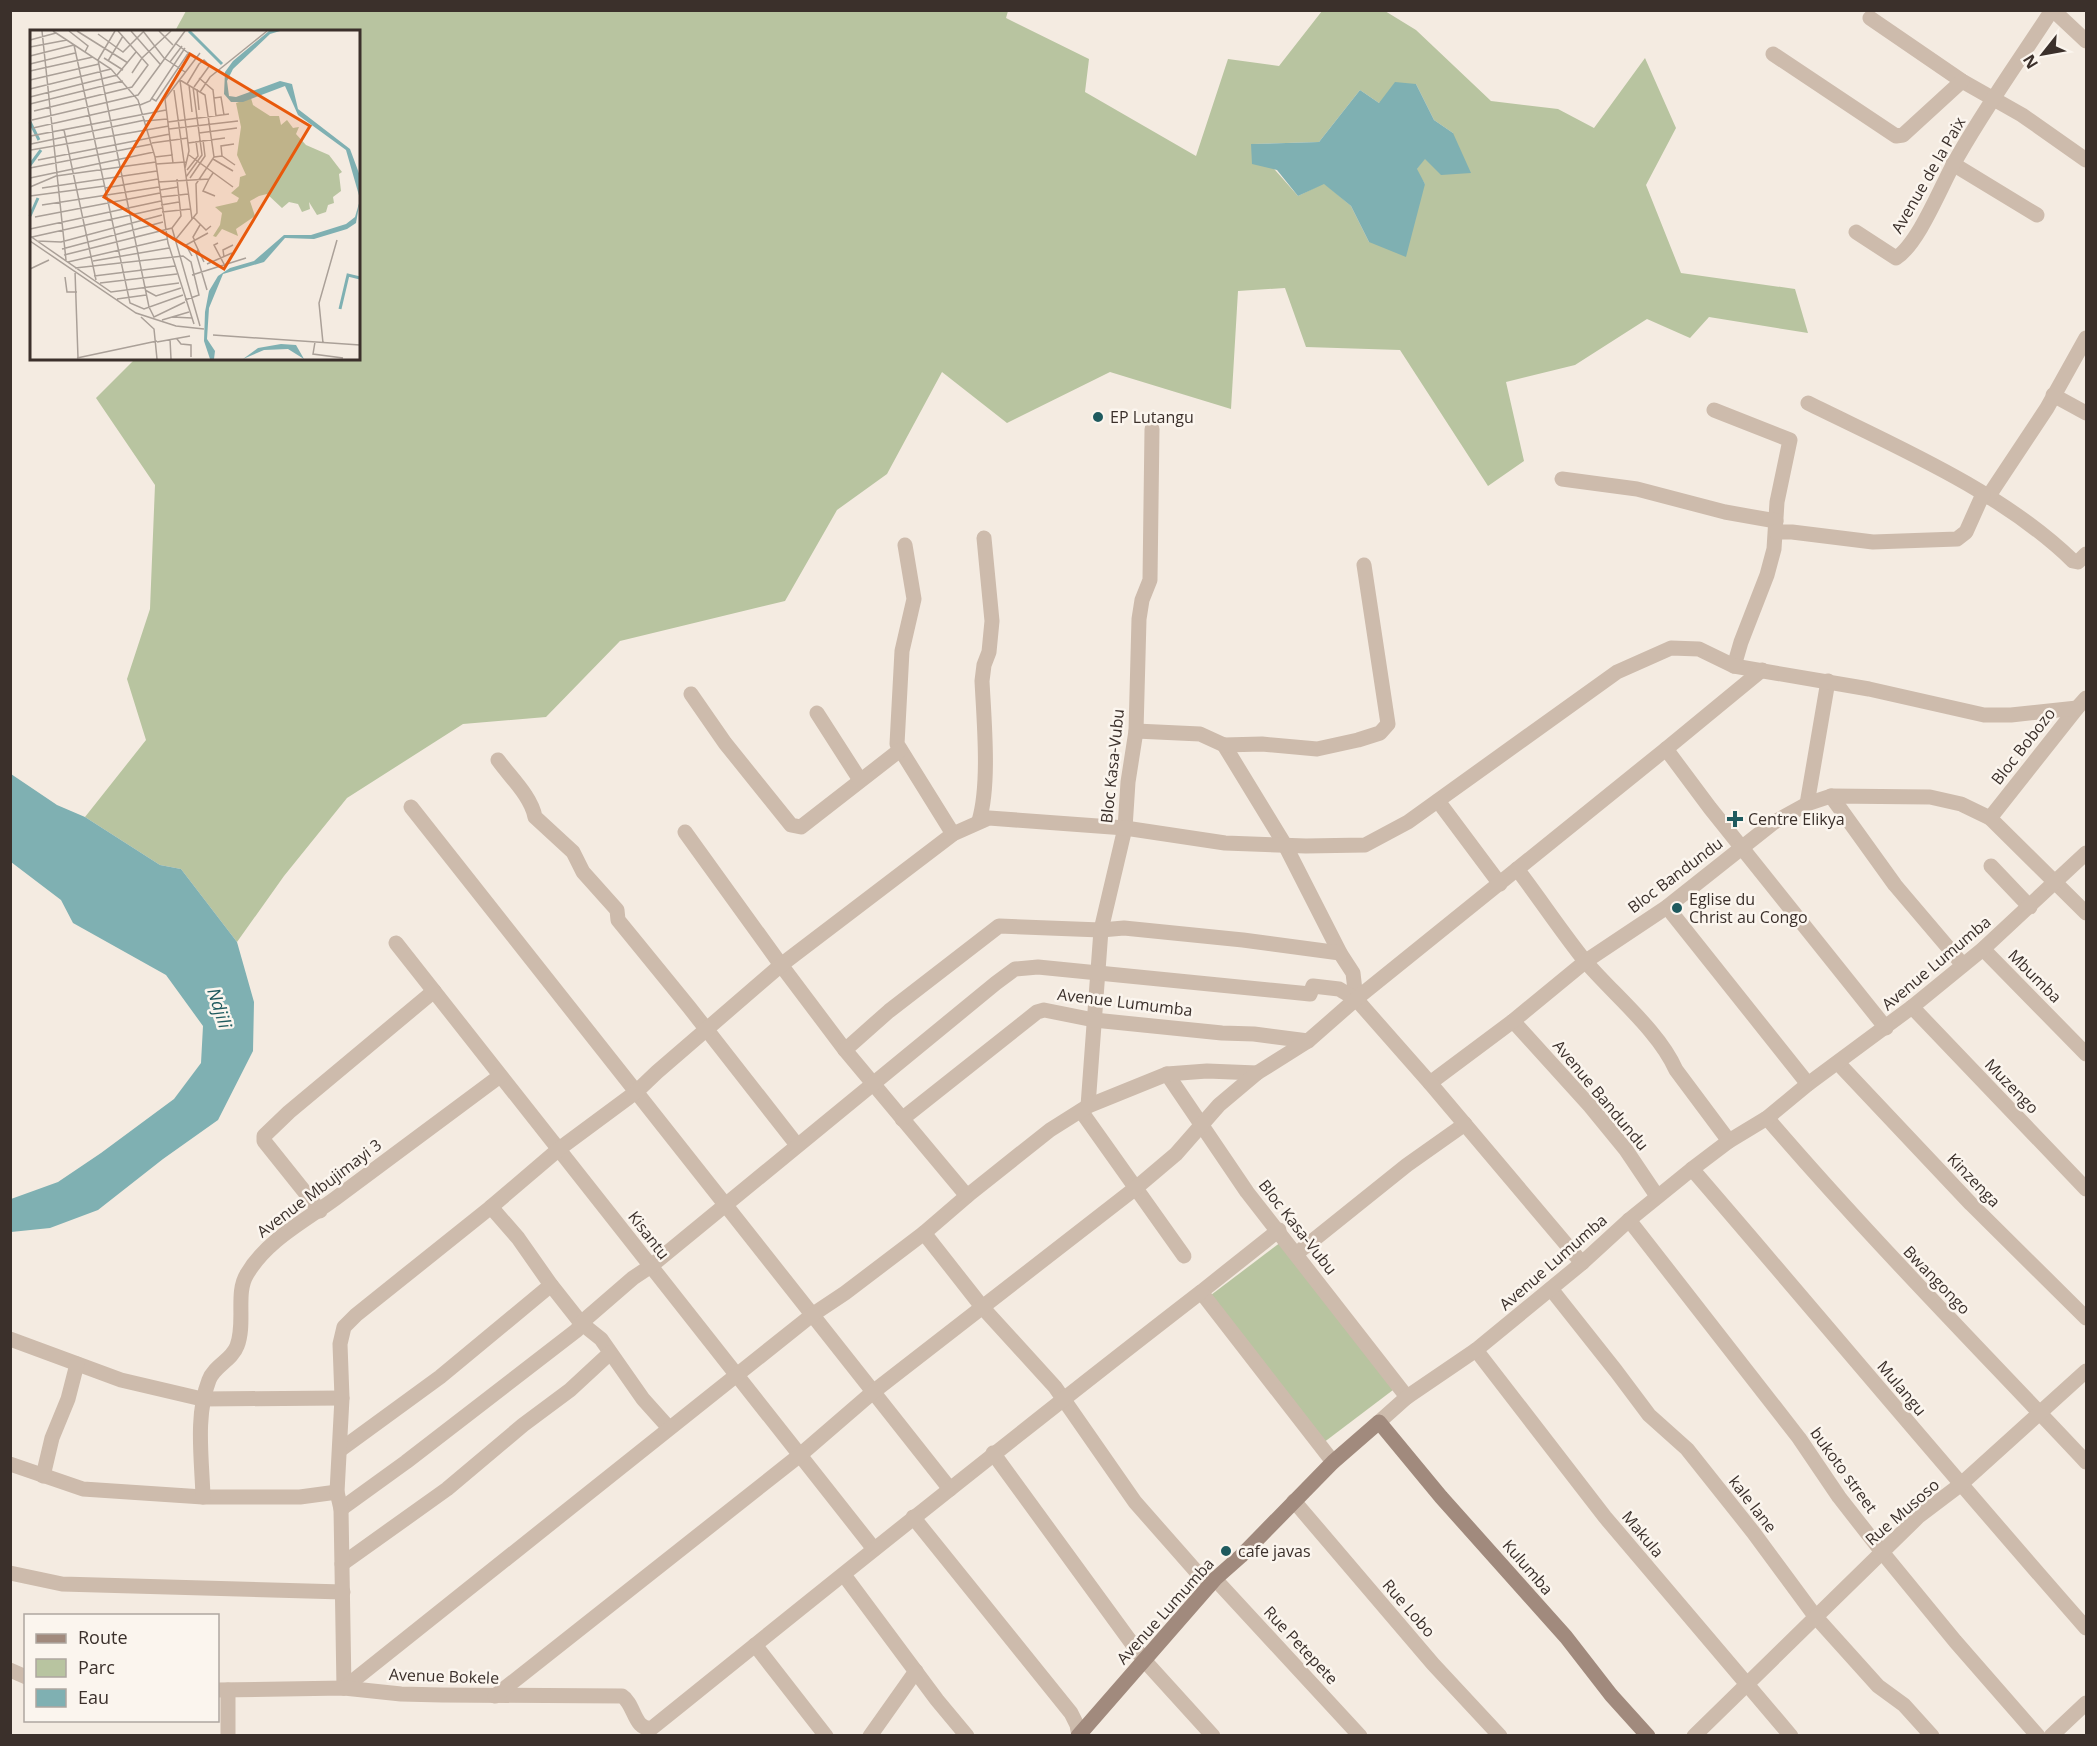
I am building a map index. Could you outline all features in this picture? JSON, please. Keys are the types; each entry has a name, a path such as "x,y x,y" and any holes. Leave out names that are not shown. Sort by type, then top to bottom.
{"street":[{"path":"2053,10 2086,41"},
{"name":"Avenue de la Paix","path":"1856,232 1896,258 1903,253 1924,223 1953,164 2053,10"},
{"path":"1870,18 1962,81 2084,152"},
{"path":"1773,54 1896,136 1904,135 1962,81"},
{"path":"1953,164 2037,215"},
{"path":"1562,480 1638,489 1792,532 1873,542 1957,539 1966,532 1985,496 2054,395 2086,338"},
{"path":"2054,395 2086,413"},
{"path":"1808,403 1944,470 2040,533 2073,561 2078,562 2086,554"},
{"path":"1714,410 1790,440 1777,502 1774,549 1734,666"},
{"name":"Bloc Kasa-Vubu","path":"1085,1108 1101,930 1125,828 1128,782 1136,730 1139,619 1142,600 1150,580 1152,429"},
{"path":"979,821 983,807 984,785 982,681 992,628 984,538"},
{"path":"905,545 914,599 902,651 897,744 953,834"},
{"path":"1136,730 1200,734 1224,745 1262,744 1317,749 1380,733 1388,724 1364,565"},
{"path":"344,1688 341,1509 337,1492 342,1398 340,1344 344,1327 491,1208 558,1149 636,1092 781,965 953,834 988,818 1125,828 1225,843 1365,844 1408,822 1617,672 1671,648 1700,649 1734,666 1828,681 1984,715 2011,715 2082,703"},
{"path":"495,1696 800,1455 873,1392 1137,1187 1176,1154 1219,1105 1257,1073 1308,1041 1356,999 1762,670"},
{"path":"1807,804 1828,681"},
{"path":"691,694 725,743 791,825 801,827 900,750"},
{"name":"Bloc Bobozo","path":"1990,818 2082,703"},
{"path":"817,713 860,780"},
{"path":"1224,745 1285,845 1340,953 1353,973 1356,999"},
{"path":"1666,749 1886,1028"},
{"path":"498,760 525,795 535,818 573,852 583,872 617,910 618,920 797,1145"},
{"path":"1831,796 1895,885 1963,965"},
{"name":"Bloc Bandundu","path":"1430,1083 1513,1021 1586,961 1667,907 1773,823 1807,804 1831,796 1930,797 1961,804 1990,818 2086,913"},
{"path":"1438,801 1500,884"},
{"path":"411,807 950,1489"},
{"path":"685,832 844,1050 967,1196"},
{"name":"Avenue Lumumba","path":"1078,1735 1212,1583 1334,1462 1407,1397 1476,1350 1692,1169 1729,1141 1767,1118 1808,1084 1886,1028 1983,949 2086,853"},
{"path":"1991,867 2030,907"},
{"path":"1517,869 1586,961 1654,1037 1729,1141"},
{"path":"1667,907 1808,1084"},
{"path":"844,1050 888,1011 999,926 1101,930 1135,928 1340,953"},
{"name":"Kisantu","path":"396,943 874,1549"},
{"name":"Mbumba","path":"1983,949 2086,1054"},
{"path":"341,1509 406,1462 577,1330 580,1323 633,1278 651,1266 872,1083 1015,969 1038,967 1310,994 1313,986 1339,989 1356,999 1582,1263"},
{"path":"320,1210 264,1141 264,1136 289,1112 434,991"},
{"name":"Muzengo","path":"1912,1007 2086,1189"},
{"name":"Avenue Lumumba","path":"902,1119 1037,1012 1051,1011 1094,1020 1308,1041"},
{"name":"Avenue Bandundu","path":"1513,1021 1612,1133 1657,1196"},
{"name":"Kinzenga","path":"1838,1063 1971,1204 2086,1318"},
{"path":"344,1688 812,1315 924,1233 1050,1130 1085,1108 1167,1074 1207,1071 1257,1073"},
{"name":"Bloc Kasa-Vubu","path":"1167,1074 1247,1192 1407,1397"},
{"name":"Avenue Mbujimayi 3","path":"202,1399 210,1377 232,1357 238,1345 242,1327 242,1294 247,1275 262,1254 500,1076"},
{"path":"1085,1108 1184,1256"},
{"name":"Bwangongo","path":"1767,1118 1829,1190 2086,1462"},
{"path":"1296,1254 1407,1165 1465,1124"},
{"name":"Mulangu","path":"1692,1169 1960,1485 2086,1628"},
{"path":"491,1208 518,1238 550,1285 580,1323 601,1339 643,1399 669,1428"},
{"name":"bukoto street","path":"1629,1220 1799,1438 1839,1497 1882,1552 1955,1641 2038,1736"},
{"path":"826,1736 755,1645 913,1517 1278,1230"},
{"name":"Rue Petepete","path":"924,1233 983,1308 1063,1398 1135,1502 1360,1736"},
{"path":"340,1450 440,1377 550,1285"},
{"name":"kale lane","path":"1551,1289 1649,1415 1687,1449 1754,1532 1815,1616 1878,1686 1904,1705 1932,1736"},
{"path":"1201,1292 1334,1462"},
{"path":"10,1340 121,1380 202,1399 342,1398"},
{"name":"Makula","path":"1476,1350 1605,1517 1791,1736"},
{"path":"342,1564 447,1489 523,1425 570,1390 610,1353"},
{"path":"43,1476 52,1438 68,1399 77,1364"},
{"name":"Rue Musoso","path":"1694,1736 1919,1516 1960,1485 2086,1371"},
{"path":"202,1399 203,1497"},
{"name":"Kulumba","path":"1379,1422 1441,1497 1566,1637 1611,1695 1648,1736"},
{"path":"993,1454 1144,1660 1213,1736"},
{"path":"10,1464 83,1489 203,1497 300,1497 337,1492"},
{"name":"Rue Lobo","path":"1294,1501 1433,1664 1500,1736"},
{"path":"913,1517 1071,1713 1077,1725 1078,1735"},
{"path":"10,1573 62,1584 343,1592"},
{"path":"844,1575 967,1736"},
{"name":"Avenue Bokele","path":"223,1690 344,1688 401,1694 622,1696 644,1729 652,1728 755,1645"},
{"path":"870,1736 916,1671"},
{"path":"223,1690 228,1736"},
{"path":"2051,1736 2086,1703"}],"green space":[{"path":"186,11 1008,11 1006,18 1089,59 1085,92 1196,156 1228,59 1279,66 1322,11 1385,11 1416,30 1491,101 1558,109 1594,128 1645,58 1676,128 1646,185 1681,273 1795,289 1808,333 1709,317 1690,338 1647,319 1575,365 1506,382 1524,461 1488,486 1400,350 1306,347 1285,288 1238,291 1231,409 1110,372 1007,423 942,372 887,474 837,510 785,601 620,641 546,717 463,724 347,798 284,876 237,942 181,869 160,865 85,817 146,740 127,679 150,609 155,485 96,398 134,360 360,360 360,30 176,30","holes":["1416,84 1434,120 1453,133 1425,158 1416,170 1425,184 1369,242 1351,206 1324,183 1298,196 1252,144 1319,142 1360,90 1379,103"]},
{"path":"1281,1242 1393,1390 1323,1443 1211,1295"}],"water":[{"path":"1395,82 1416,84 1434,120 1453,133 1471,173 1441,175 1425,159 1417,169 1425,184 1406,257 1369,242 1351,206 1324,184 1298,196 1277,170 1252,164 1251,144 1319,142 1360,90 1379,103"},
{"name":"Ndjili","path":"11,774 57,805 85,817 160,865 181,869 237,942 254,1002 253,1051 218,1120 163,1159 98,1210 50,1228 11,1232 11,1199 58,1182 174,1099 201,1063 203,1026 166,975 73,923 61,900 11,862"}],"place":[{"name":"EP Lutangu","path":"1098,417"},
{"name":"Centre Elikya","path":"1735,819"},
{"name":"Eglise du Christ au Congo","path":"1677,908"},
{"name":"cafe javas","path":"1226,1551"}]}
